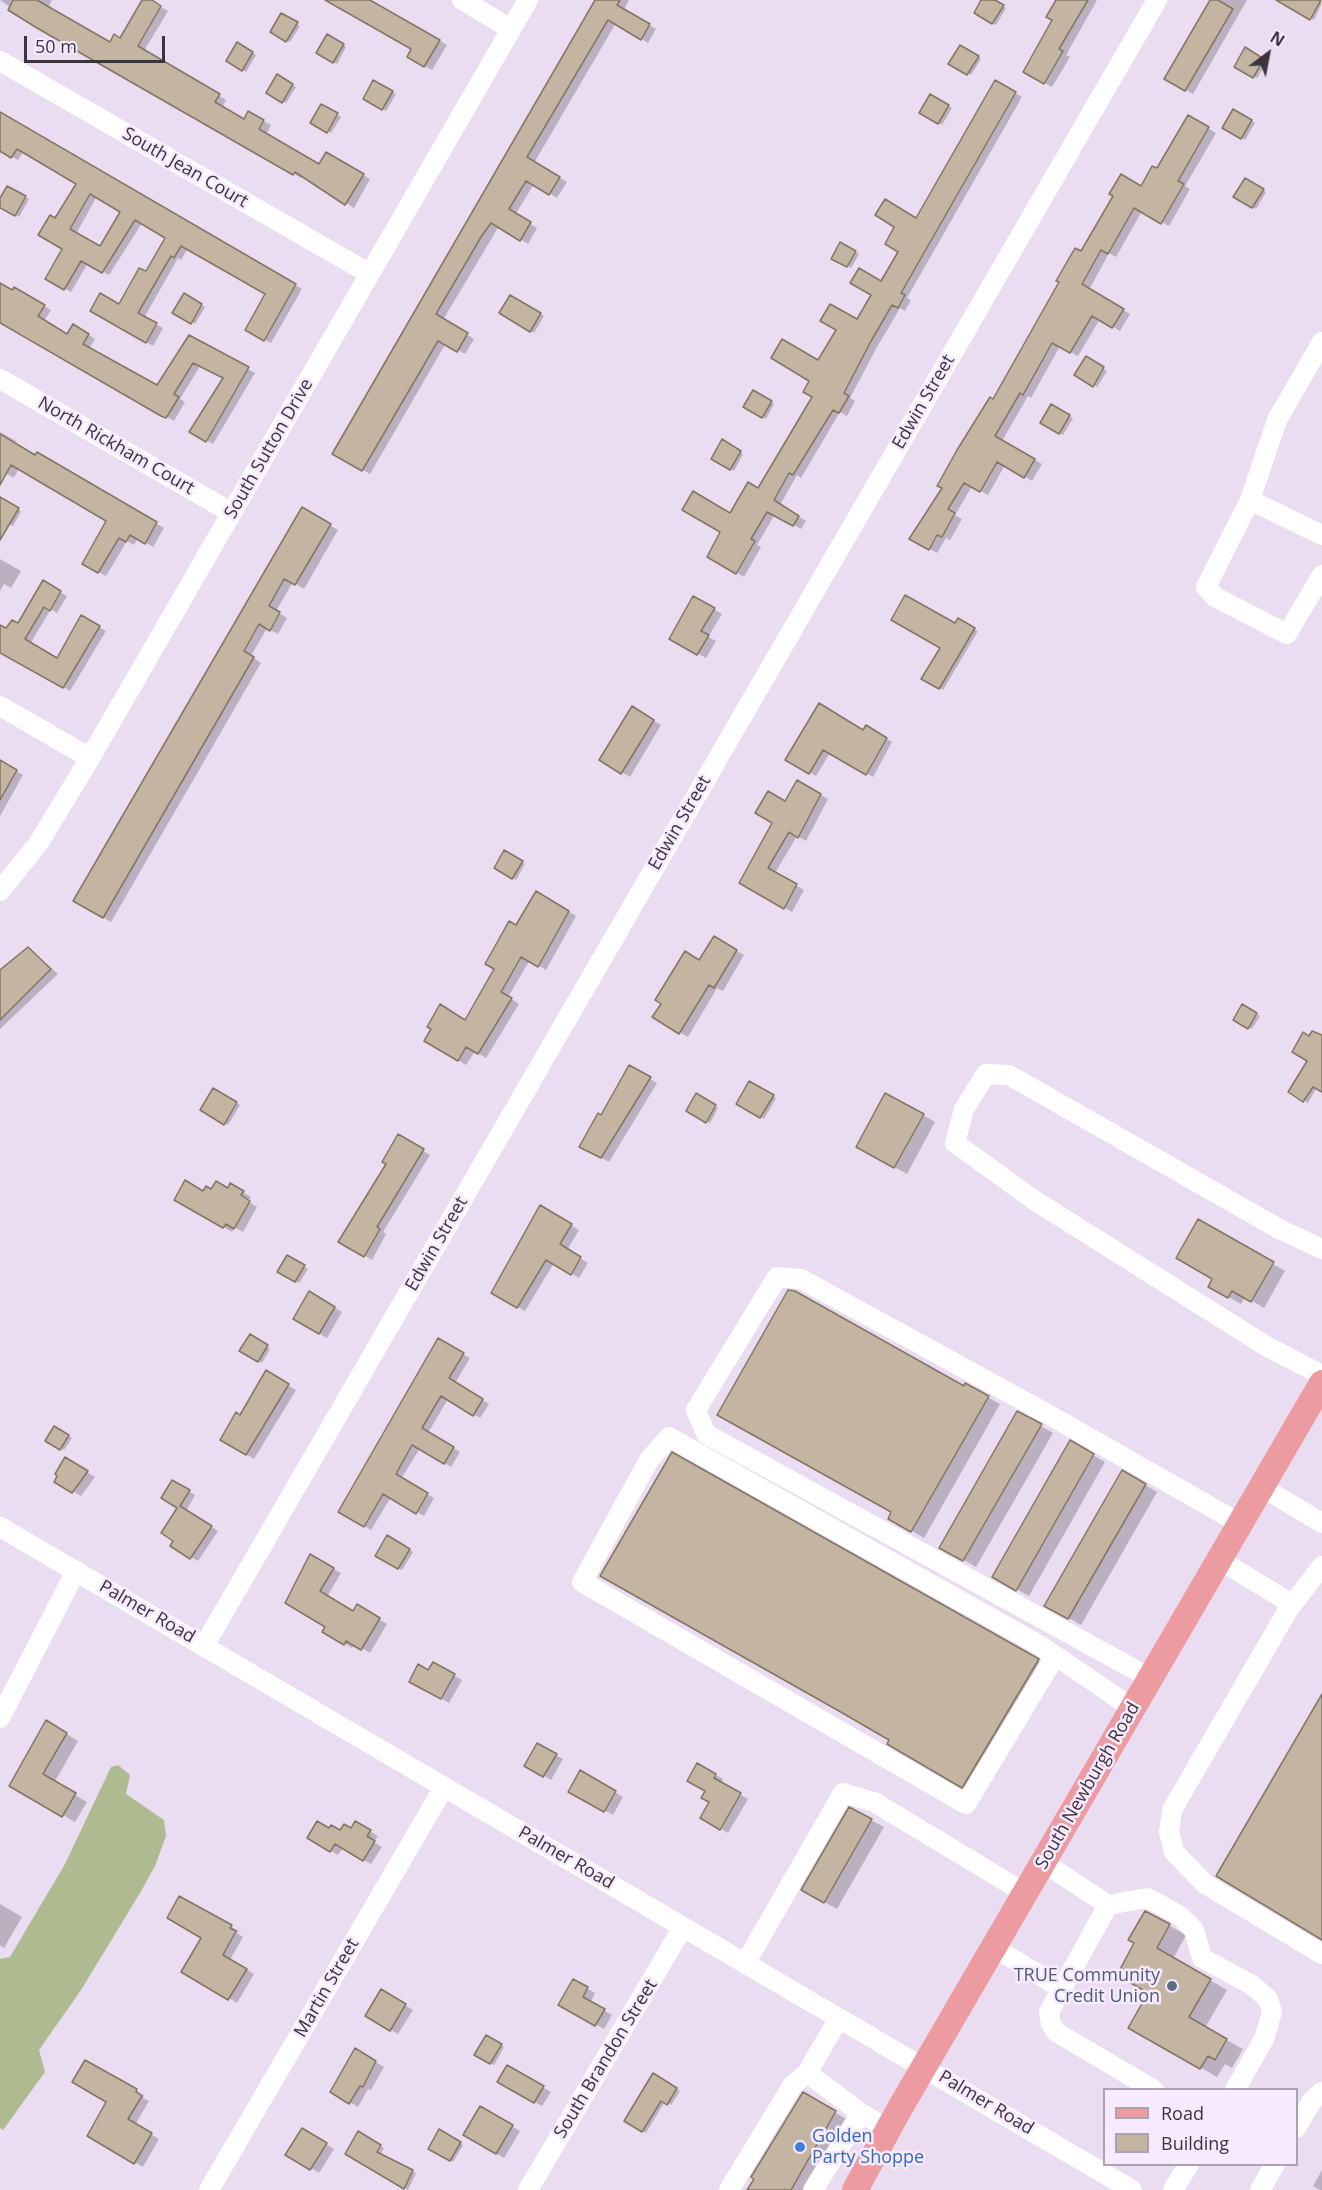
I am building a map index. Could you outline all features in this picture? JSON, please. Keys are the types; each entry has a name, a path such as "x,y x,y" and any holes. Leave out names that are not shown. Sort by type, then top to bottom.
{"main road":[{"name":"South Newburgh Road","path":"855,2190 993,1947 1322,1383"}],"street":[{"path":"462,0 511,29"},
{"name":"South Sutton Drive","path":"0,891 38,844 90,758 528,0"},
{"name":"Edwin Street","path":"204,1646 1157,0"},
{"name":"South Jean Court","path":"0,61 370,274"},
{"path":"1322,342 1277,420 1250,500 1206,587 1215,597 1287,634 1322,575"},
{"name":"North Rickham Court","path":"0,379 232,513"},
{"path":"1250,500 1322,535"},
{"path":"0,706 90,758"},
{"path":"1322,1249 1281,1230 1009,1074 986,1074 964,1109 955,1143 1044,1206 1266,1346 1322,1375"},
{"path":"1150,1678 706,1434 696,1410 777,1276 801,1279 1053,1417 1239,1523"},
{"path":"1055,1656 966,1804 582,1582 649,1460 669,1437 1055,1656 1133,1709"},
{"path":"1260,1486 1322,1523"},
{"name":"Palmer Road","path":"0,1527 1132,2190"},
{"path":"1218,1559 1292,1604"},
{"path":"1322,1566 1292,1604 1172,1810 1169,1832 1174,1852 1205,1884 1322,1954"},
{"path":"0,1718 76,1571"},
{"name":"Martin Street","path":"209,2190 444,1787"},
{"path":"745,1964 843,1793 874,1802 1025,1893"},
{"path":"1043,1862 1108,1905 1147,1898 1180,1916 1194,1930 1203,1958 1252,1985 1268,1999 1272,2012 1264,2039 1236,2088"},
{"path":"1108,1905 1049,2012 1056,2032 1151,2088"},
{"name":"South Brandon Street","path":"528,2190 683,1927"},
{"path":"993,1947 1061,1988"},
{"path":"729,2190 792,2086 807,2073 839,2018"},
{"path":"807,2073 861,2113 889,2130"},
{"path":"1298,2125 1312,2101 1322,2092"},
{"path":"813,2190 861,2113"},
{"path":"1173,2190 1188,2166"},
{"path":"1260,2190 1274,2166"}],"green space":[{"path":"118,1765 130,1775 126,1794 164,1820 166,1836 155,1866 140,1893 81,1990 39,2050 45,2072 3,2130 0,2128 0,1959 10,1957 65,1864 111,1767"}],"building":[{"path":"13,0 37,0 110,42 114,34 120,38 142,0 152,0 161,6 138,46 220,94 215,102 244,119 248,111 264,120 259,129 319,164 326,152 364,174 345,205 295,172 293,175 37,28 8,10"},
{"path":"325,0 370,0 440,40 424,67 407,57 411,49"},
{"path":"595,0 620,0 617,5 650,24 641,40 608,20 527,157 560,177 549,195 526,181 509,209 531,222 520,241 491,223 481,237 436,314 468,333 457,352 438,341 362,471 332,454"},
{"path":"981,0 995,0 1004,5 992,24 974,13"},
{"path":"1056,0 1088,0 1059,49 1063,51 1044,84 1023,72 1052,20 1046,17"},
{"path":"1210,0 1218,0 1233,9 1185,91 1164,79"},
{"path":"1276,0 1321,0 1310,20"},
{"path":"281,13 298,22 286,42 270,32"},
{"path":"327,34 344,44 333,63 316,53"},
{"path":"237,42 253,52 242,71 226,61"},
{"path":"960,45 979,56 967,75 948,64"},
{"path":"1245,47 1264,59 1253,78 1234,67"},
{"path":"277,74 293,84 282,103 266,93"},
{"path":"373,80 393,91 382,110 363,99"},
{"path":"995,80 1016,92 901,293 905,295 898,308 892,305 870,343 844,393 849,396 839,413 833,410 793,475 789,473 774,500 799,516 793,526 767,512 751,539 755,541 736,574 707,557 720,532 682,510 693,491 730,513 748,482 758,488 812,397 803,392 809,381 771,358 782,339 818,360 836,330 820,321 830,304 857,319 871,295 850,283 859,268 881,281 898,252 885,244 894,227 875,215 885,199 916,218"},
{"path":"930,94 949,105 938,124 919,113"},
{"path":"321,104 338,113 327,133 310,123"},
{"path":"1233,109 1252,120 1241,139 1222,128"},
{"path":"0,112 296,284 264,341 245,330 265,294 181,246 174,258 171,256 138,313 157,323 146,343 90,311 100,293 119,304 139,268 146,271 165,238 135,220 102,273 81,261 64,290 45,279 62,249 38,235 50,215 55,218 76,184 17,149 11,158 0,151","holes":["90,194 120,212 100,246 70,229"]},
{"path":"1188,115 1209,127 1178,181 1184,184 1161,224 1134,208 1108,254 1101,250 1082,284 1124,309 1112,328 1092,316 1070,353 1052,343 1023,395 1020,393 995,436 1035,459 1024,478 997,462 980,492 964,483 948,509 955,513 942,537 937,535 929,550 909,539 942,488 937,486 957,450 990,397 993,399 1059,282 1056,281 1075,248 1081,251 1113,196 1109,194 1121,174 1141,186 1152,166 1157,168"},
{"path":"1245,178 1264,189 1252,208 1233,197"},
{"path":"7,186 26,196 15,216 0,208 0,198"},
{"path":"840,242 856,251 847,267 831,259"},
{"path":"0,283 12,290 14,287 45,305 38,316 67,334 73,324 89,334 83,344 157,385 189,335 249,367 206,442 189,432 223,378 193,363 174,394 179,397 166,418 161,416 0,323"},
{"path":"184,293 202,304 191,324 172,313"},
{"path":"510,295 541,313 530,332 499,313"},
{"path":"1086,356 1104,367 1093,387 1074,375"},
{"path":"753,390 772,401 762,418 743,407"},
{"path":"1051,404 1070,415 1059,434 1040,423"},
{"path":"0,434 35,455 37,452 157,522 145,544 130,535 126,542 119,538 98,573 82,564 106,521 11,465 0,485"},
{"path":"722,439 741,451 730,470 711,459"},
{"path":"0,497 19,508 0,540"},
{"path":"302,507 331,524 295,585 284,579 269,606 280,612 270,631 259,624 244,651 254,657 103,918 73,901"},
{"path":"43,580 61,591 50,611 44,607 25,639 57,658 81,615 100,626 63,688 0,653 0,625 6,628 12,620 18,623"},
{"path":"905,595 955,623 958,618 975,628 939,689 921,679 940,648 891,620"},
{"path":"693,596 715,608 701,631 709,635 697,655 669,639"},
{"path":"819,703 863,730 866,725 887,738 866,775 823,750 809,774 785,760"},
{"path":"632,706 654,720 621,774 599,760"},
{"path":"0,760 17,770 0,800"},
{"path":"797,780 821,794 798,838 789,832 768,868 797,884 784,909 739,883 772,823 755,813 768,791 785,801"},
{"path":"504,850 523,861 512,879 494,868"},
{"path":"536,891 569,911 538,967 521,957 501,992 512,998 478,1054 466,1047 458,1061 424,1041 431,1029 427,1027 440,1004 465,1020 494,969 485,964 509,921 516,925"},
{"path":"714,936 737,950 714,988 709,985 679,1034 652,1017 661,1004 655,1000 685,951 699,960"},
{"path":"28,947 51,969 0,1020 0,970"},
{"path":"1242,1004 1257,1013 1248,1029 1233,1020"},
{"path":"1312,1031 1322,1035 1322,1092 1313,1087 1303,1102 1288,1092 1307,1061 1292,1052 1303,1032 1309,1036"},
{"path":"629,1065 651,1077 601,1158 579,1147 598,1113 601,1115"},
{"path":"749,1081 774,1095 760,1118 736,1104"},
{"path":"213,1088 237,1102 224,1125 200,1110"},
{"path":"696,1093 716,1105 706,1123 686,1111"},
{"path":"885,1093 924,1114 894,1168 856,1147"},
{"path":"398,1134 424,1149 377,1227 380,1229 364,1257 338,1242 386,1164 382,1162"},
{"path":"185,1180 203,1191 206,1186 211,1189 216,1181 228,1188 230,1183 244,1191 241,1195 250,1201 234,1229 226,1224 223,1228 174,1200"},
{"path":"540,1205 572,1224 560,1244 581,1257 571,1275 546,1260 517,1308 491,1293"},
{"path":"1198,1219 1274,1262 1251,1302 1232,1291 1228,1298 1208,1287 1212,1279 1176,1258"},
{"path":"287,1255 305,1265 295,1282 277,1272"},
{"path":"788,1290 795,1291 964,1386 965,1383 989,1396 911,1532 888,1519 891,1512 717,1415"},
{"path":"309,1291 335,1307 319,1334 293,1319"},
{"path":"250,1334 268,1345 258,1362 239,1351"},
{"path":"438,1338 464,1353 449,1378 483,1399 473,1416 441,1396 422,1428 454,1447 444,1464 412,1445 396,1474 428,1493 416,1514 383,1494 364,1527 338,1512"},
{"path":"266,1370 289,1384 246,1455 220,1440 236,1412 240,1415"},
{"path":"1017,1411 1042,1424 963,1561 939,1548"},
{"path":"54,1426 69,1435 60,1450 45,1441"},
{"path":"1070,1440 1094,1454 1016,1591 992,1577"},
{"path":"672,1452 1039,1659 962,1788 887,1744 889,1740 600,1576"},
{"path":"65,1457 88,1471 72,1493 54,1482 57,1476 55,1474"},
{"path":"1122,1470 1146,1484 1068,1619 1044,1606"},
{"path":"172,1480 190,1490 180,1506 212,1526 190,1559 170,1546 173,1541 161,1533 177,1508 161,1498"},
{"path":"387,1535 410,1549 398,1569 375,1556"},
{"path":"310,1554 334,1568 320,1591 353,1611 357,1604 380,1618 361,1650 346,1641 344,1645 322,1632 325,1627 285,1603"},
{"path":"433,1662 455,1674 441,1699 409,1682 418,1664 428,1670"},
{"path":"1322,1694 1322,1940 1216,1876"},
{"path":"46,1720 67,1733 43,1774 76,1793 62,1817 9,1786"},
{"path":"537,1743 557,1754 543,1777 524,1766"},
{"path":"697,1763 716,1774 714,1778 741,1793 720,1830 700,1818 709,1802 701,1798 705,1791 687,1781"},
{"path":"580,1770 616,1791 604,1812 568,1792"},
{"path":"849,1807 872,1819 824,1903 801,1890"},
{"path":"317,1821 329,1828 331,1825 340,1830 344,1824 351,1828 355,1821 371,1830 367,1836 375,1841 363,1861 335,1844 330,1852 307,1838"},
{"path":"179,1896 232,1925 230,1928 236,1931 223,1955 247,1969 228,2000 181,1972 201,1938 167,1918"},
{"name":"TRUE Community Credit Union","path":"1145,1911 1170,1924 1157,1948 1211,1979 1189,2017 1227,2039 1215,2060 1208,2056 1200,2069 1128,2028 1148,1993 1117,1975 1134,1943 1128,1940"},
{"path":"573,1979 588,1987 583,1997 605,2009 595,2026 558,2005"},
{"path":"381,1989 406,2004 390,2031 365,2016"},
{"path":"486,2035 502,2044 490,2064 474,2055"},
{"path":"355,2048 376,2061 363,2087 360,2086 349,2104 330,2092"},
{"path":"85,2060 137,2089 136,2092 142,2096 128,2119 152,2133 134,2164 87,2136 106,2102 72,2082"},
{"path":"507,2065 544,2086 534,2103 497,2082"},
{"path":"653,2073 677,2088 667,2105 661,2101 642,2132 624,2121"},
{"path":"803,2092 836,2111 791,2190 747,2190 754,2179 751,2177"},
{"path":"480,2106 513,2125 496,2154 463,2135"},
{"path":"302,2128 327,2143 310,2170 285,2155"},
{"path":"439,2129 461,2142 450,2161 428,2149"},
{"path":"358,2131 381,2145 377,2152 413,2170 404,2189 345,2154"}],"place":[{"name":"TRUE Community Credit Union","path":"1172,1986"},
{"name":"Golden Party Shoppe","path":"800,2147"}]}
